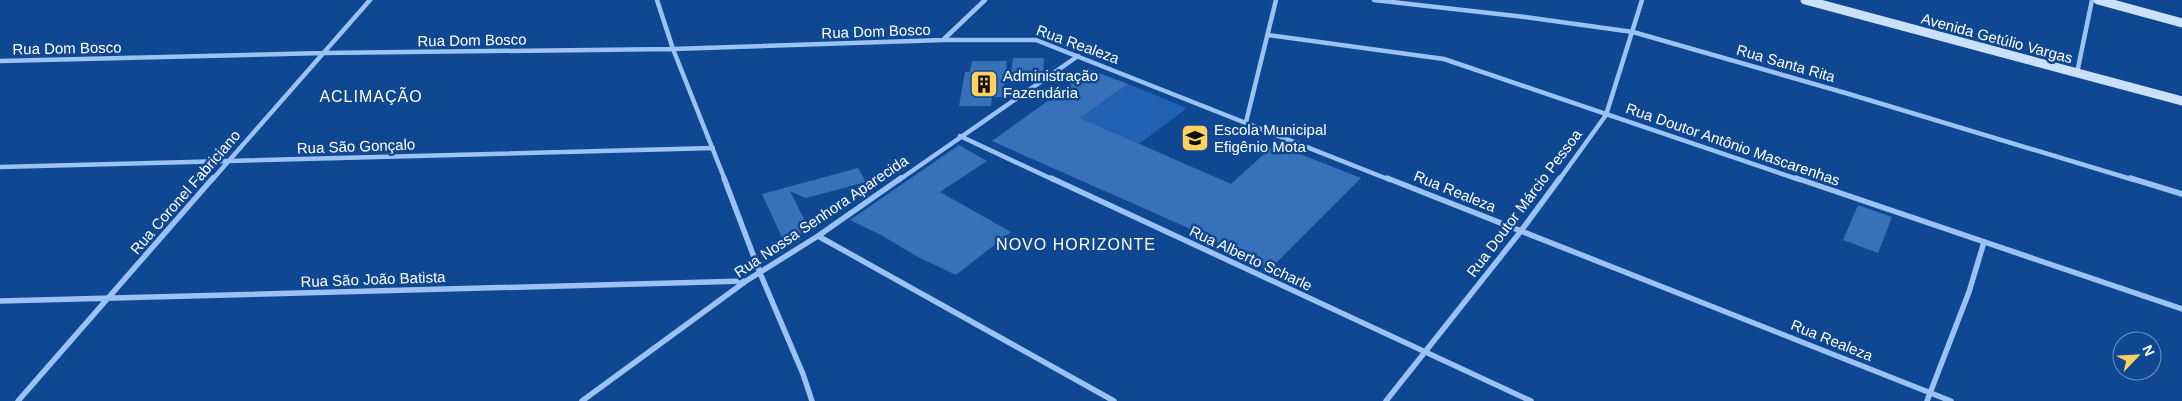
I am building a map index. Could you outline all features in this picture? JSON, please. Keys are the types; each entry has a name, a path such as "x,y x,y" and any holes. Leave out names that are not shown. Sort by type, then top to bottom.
{"street":[{"name":"Rua Coronel Fabriciano","path":"18,401 370,0"},
{"path":"657,0 673,49 760,273 803,374 812,401"},
{"path":"944,40 985,0"},
{"path":"1246,122 1276,0"},
{"name":"Rua Santa Rita","path":"1374,0 1525,17 1633,32 1849,94 2182,194"},
{"name":"Rua Doutor Márcio Pessoa","path":"1386,401 1521,231 1606,115 1642,0"},
{"name":"Avenida Getúlio Vargas","path":"1806,0 2182,101"},
{"path":"2077,73 2092,0"},
{"path":"2098,0 2182,23"},
{"path":"2120,0 2182,17"},
{"name":"Rua Doutor Antônio Mascarenhas","path":"1268,35 1410,53 1444,60 2182,309"},
{"name":"Rua Dom Bosco","path":"0,61 323,53 673,49 944,40"},
{"name":"Rua Realeza","path":"944,40 1036,40 1951,401"},
{"name":"Rua Nossa Senhora Aparecida","path":"582,401 746,281 818,236 1078,56"},
{"name":"Rua Alberto Scharle","path":"960,136 1532,401"},
{"name":"Rua São Gonçalo","path":"0,167 713,148"},
{"path":"818,236 1114,401"},
{"path":"1927,401 1969,292 1984,242"},
{"name":"Rua São João Batista","path":"0,301 746,281"}],"shaded area":[{"path":"1128,84 1187,108 1139,144 1080,118"}],"building":[{"path":"1013,58 1044,58 1043,75 1011,74"},
{"name":"Administração Fazendária","path":"972,61 1007,61 1003,97 992,97 991,106 959,106 965,72 970,72"},
{"path":"1091,70 1128,84 1080,118 1231,184 1275,144 1361,178 1270,269 1186,227 992,141"},
{"path":"959,145 987,161 940,192 1011,232 956,275 916,256 883,236 850,220"},
{"path":"858,168 866,182 806,198 790,191 810,231 785,244 762,194"},
{"path":"1858,205 1892,217 1878,253 1843,240"}],"place":[{"name":"Administração Fazendária","path":"984,84"},
{"name":"Escola Municipal Efigênio Mota","path":"1195,138"}],"district":[{"name":"ACLIMAÇÃO","path":"371,96"},
{"name":"NOVO HORIZONTE","path":"1076,244"}]}
